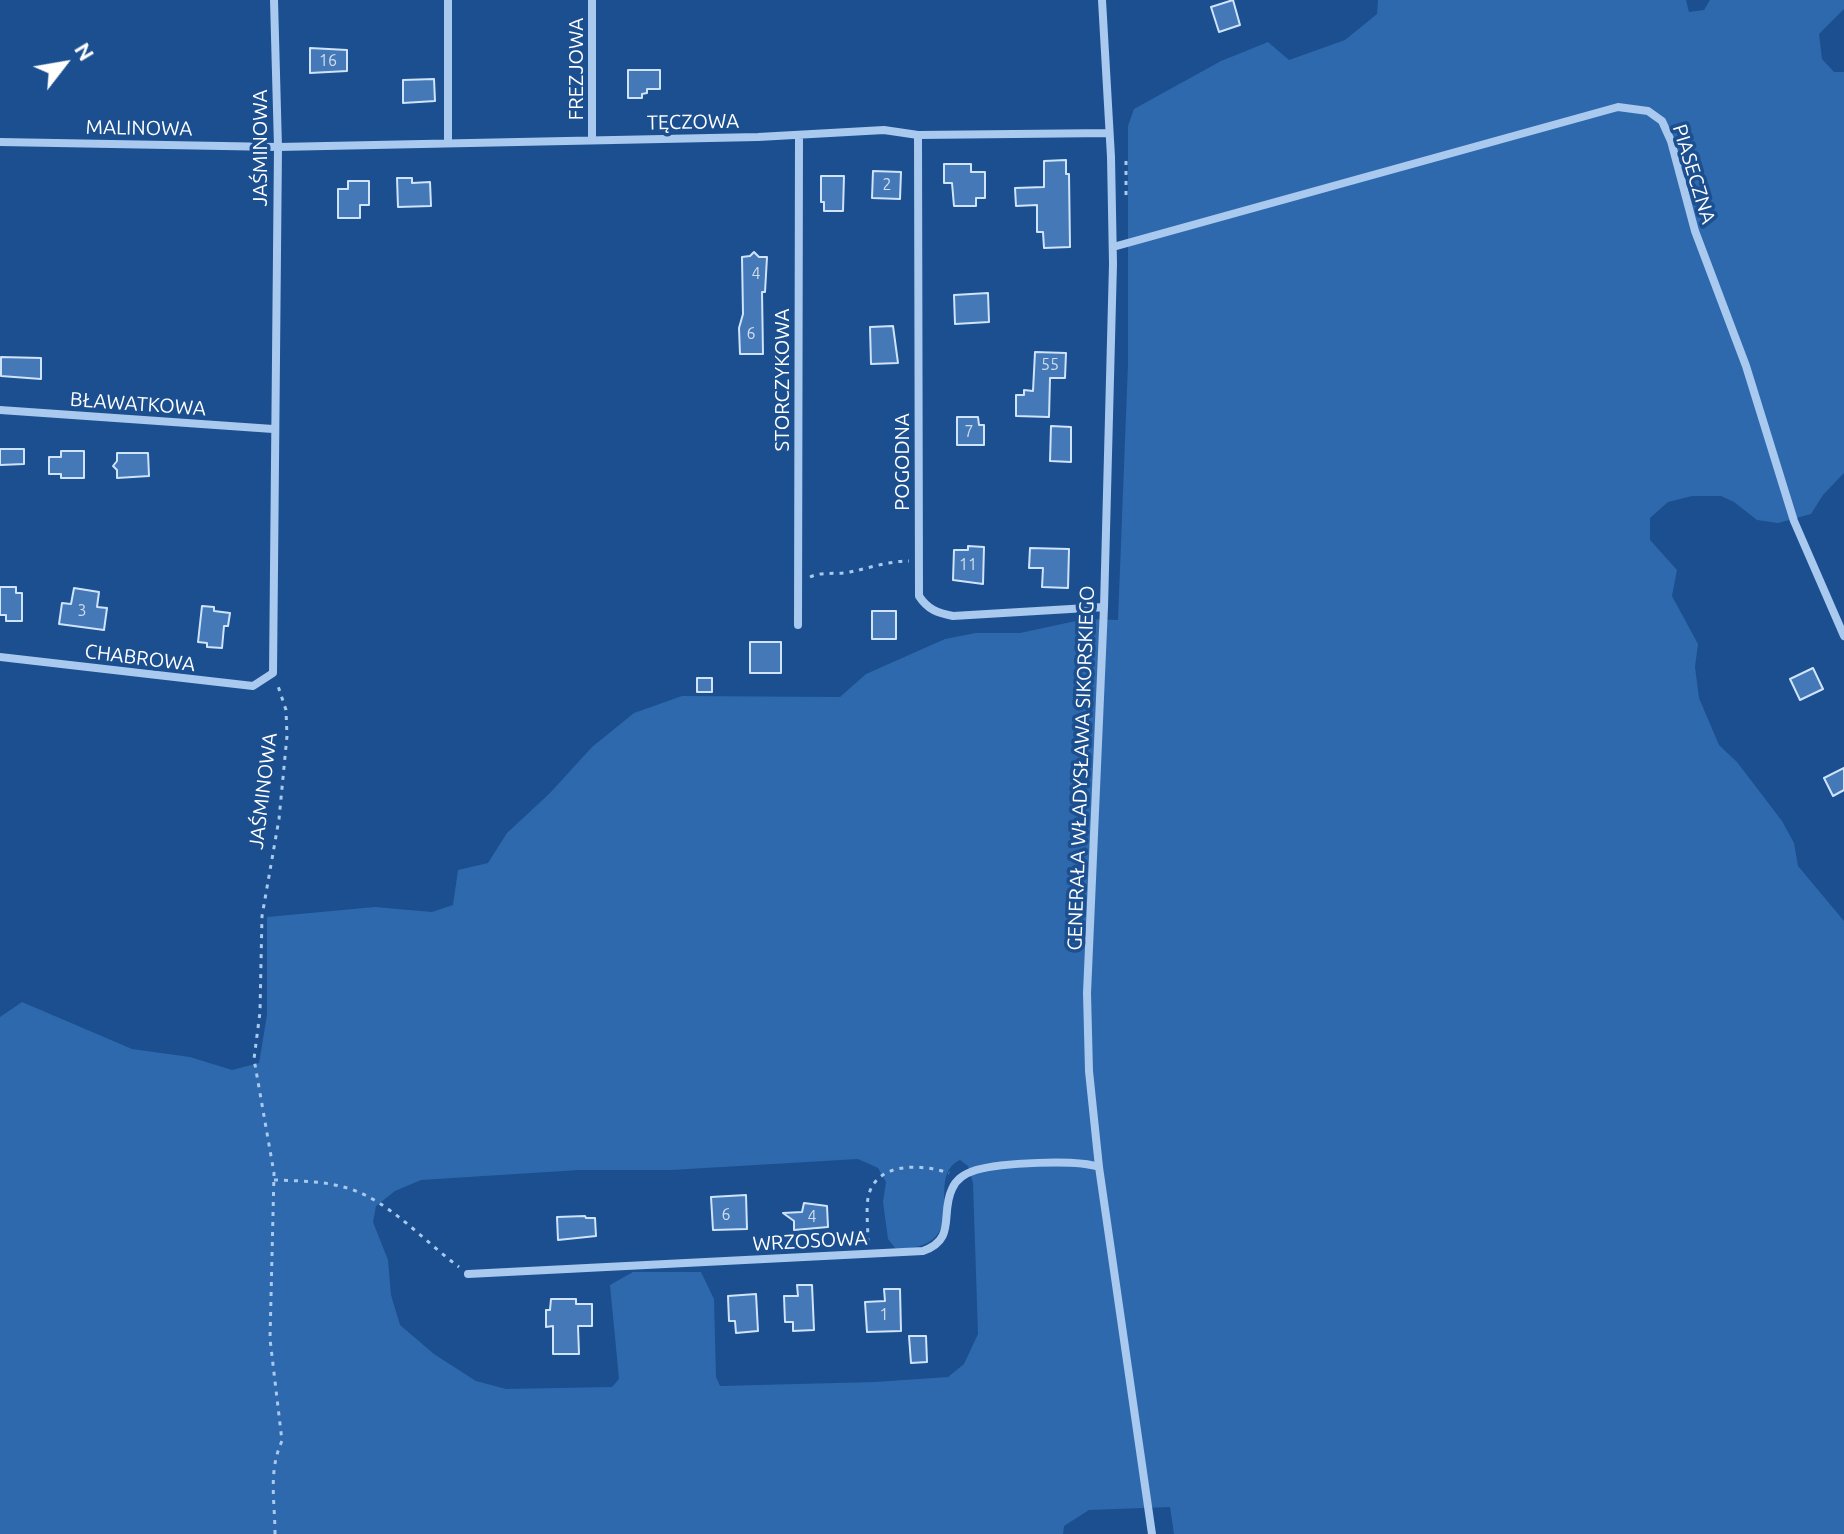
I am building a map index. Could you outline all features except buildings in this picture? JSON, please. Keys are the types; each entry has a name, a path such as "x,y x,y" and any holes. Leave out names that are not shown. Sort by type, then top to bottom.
{"street":[{"name":"JAŚMINOWA","path":"273,673 278,147 274,0"},
{"path":"448,0 448,143"},
{"name":"FREZJOWA","path":"592,0 592,139"},
{"name":"GENERAŁA WŁADYSŁAWA SIKORSKIEGO","path":"1102,0 1113,247 1104,607 1087,993 1089,1071 1099,1167 1152,1534"},
{"name":"PIASECZNA","path":"1113,247 1618,107 1648,111 1662,121 1671,141 1695,231 1746,366 1794,521 1844,636"},
{"name":"TĘCZOWA","path":"278,147 799,135 884,130 918,135 1109,133"},
{"name":"STORCZYKOWA","path":"798,625 799,135"},
{"name":"POGODNA","path":"918,135 919,596 925,605 936,612 953,616 1104,607"},
{"name":"MALINOWA","path":"0,142 278,147"},
{"name":"BŁAWATKOWA","path":"0,410 273,429"},
{"name":"CHABROWA","path":"0,657 253,686 273,673"},
{"path":"961,1177 976,1170 1055,1162 1099,1167"},
{"name":"WRZOSOWA","path":"468,1274 923,1251 934,1247 944,1235 951,1190 961,1177"}],"path":[{"path":"1126,157 1126,203"},
{"path":"798,586 817,574 846,573 893,562 918,563"},
{"name":"JAŚMINOWA","path":"273,673 286,710 287,736 279,819 262,916 260,1012 254,1059 274,1180 270,1339 282,1441 276,1454 272,1485 275,1534"},
{"path":"868,1254 868,1196 877,1180 893,1169 922,1166 961,1177"},
{"path":"274,1180 312,1181 341,1186 365,1195 468,1274"}],"shaded area":[{"path":"1378,0 1686,0 1689,12 1704,10 1710,0 1844,0 1844,9 1819,34 1822,59 1834,72 1844,72 1844,473 1823,495 1811,514 1778,523 1757,520 1721,496 1692,496 1668,502 1650,518 1650,540 1677,570 1672,596 1698,644 1695,667 1699,698 1719,745 1737,762 1782,821 1794,843 1798,866 1844,921 1844,1534 1174,1534 1170,1507 1089,1510 1064,1526 1063,1534 0,1534 0,1017 22,1002 132,1049 190,1057 232,1070 259,1063 267,1015 267,917 375,907 432,912 453,905 458,870 488,863 507,833 550,793 592,747 634,713 682,696 840,697 866,674 945,639 976,633 1020,633 1085,619 1118,620 1128,364 1128,126 1134,109 1221,61 1268,42 1289,60 1345,40 1377,14","holes":["858,1159 878,1168 886,1182 883,1202 888,1239 896,1249 921,1246 935,1237 942,1225 945,1181 949,1169 960,1160 968,1166 973,1183 978,1334 964,1364 948,1377 720,1386 716,1377 714,1299 701,1272 633,1272 610,1285 619,1379 612,1387 506,1389 476,1381 434,1354 400,1325 391,1295 388,1260 373,1222 376,1206 395,1191 421,1180 579,1170 671,1170"]}]}
